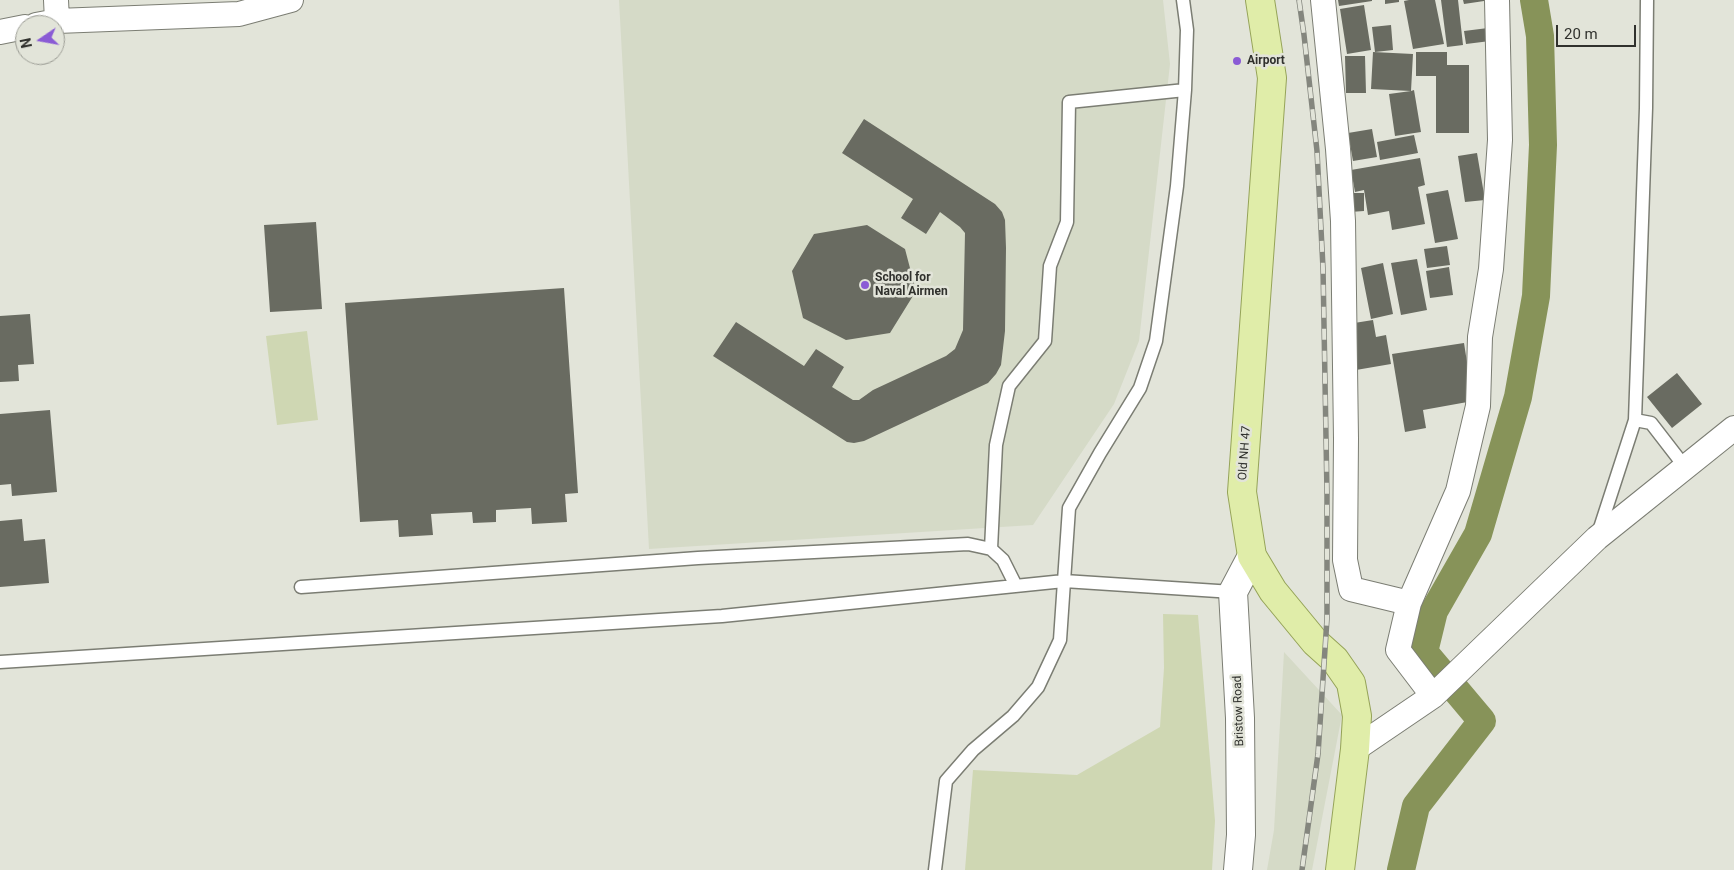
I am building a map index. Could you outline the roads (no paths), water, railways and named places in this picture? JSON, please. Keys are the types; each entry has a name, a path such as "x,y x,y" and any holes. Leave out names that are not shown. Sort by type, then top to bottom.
{"main road":[{"name":"Old NH 47","path":"1260,0 1272,78 1242,492 1252,556 1273,591 1315,642 1335,660 1351,683 1357,716 1355,749 1340,870"}],"street":[{"path":"50,15 239,14 291,0"},
{"path":"1323,0 1338,149 1343,221 1346,439 1345,560 1351,589 1409,603"},
{"path":"1433,696 1398,650 1409,603 1458,491 1478,406 1480,337 1490,269 1500,140 1497,0"},
{"path":"0,32 15,29"},
{"path":"1355,749 1433,696 1596,538 1734,428"},
{"path":"1233,592 1252,556"},
{"name":"Bristow Road","path":"1233,592 1240,718 1241,835 1238,870"}],"lane":[{"path":"935,870 946,781 973,750 1012,716 1038,687 1060,640 1069,508 1140,388 1156,340 1177,186 1185,90 1187,30 1183,0"},
{"path":"1596,538 1635,420 1646,108 1647,0"},
{"path":"991,549 996,445 1009,386 1045,341 1050,266 1067,222 1070,102 1185,90"},
{"path":"1635,420 1651,423 1685,467"},
{"path":"300,587 698,558 968,544 991,549 1003,560 1016,586"},
{"path":"0,662 722,616 1064,581 1233,592"}],"waterway":[{"path":"1401,870 1416,806 1482,721 1424,652 1434,611 1478,534 1518,397 1536,296 1543,145 1540,36 1534,0"}],"railway":[{"path":"1299,0 1317,151 1323,268 1327,494 1327,619 1318,754 1302,870"}],"place":[{"name":"Airport","path":"1237,61"},
{"name":"School for Naval Airmen","path":"865,285"}]}
